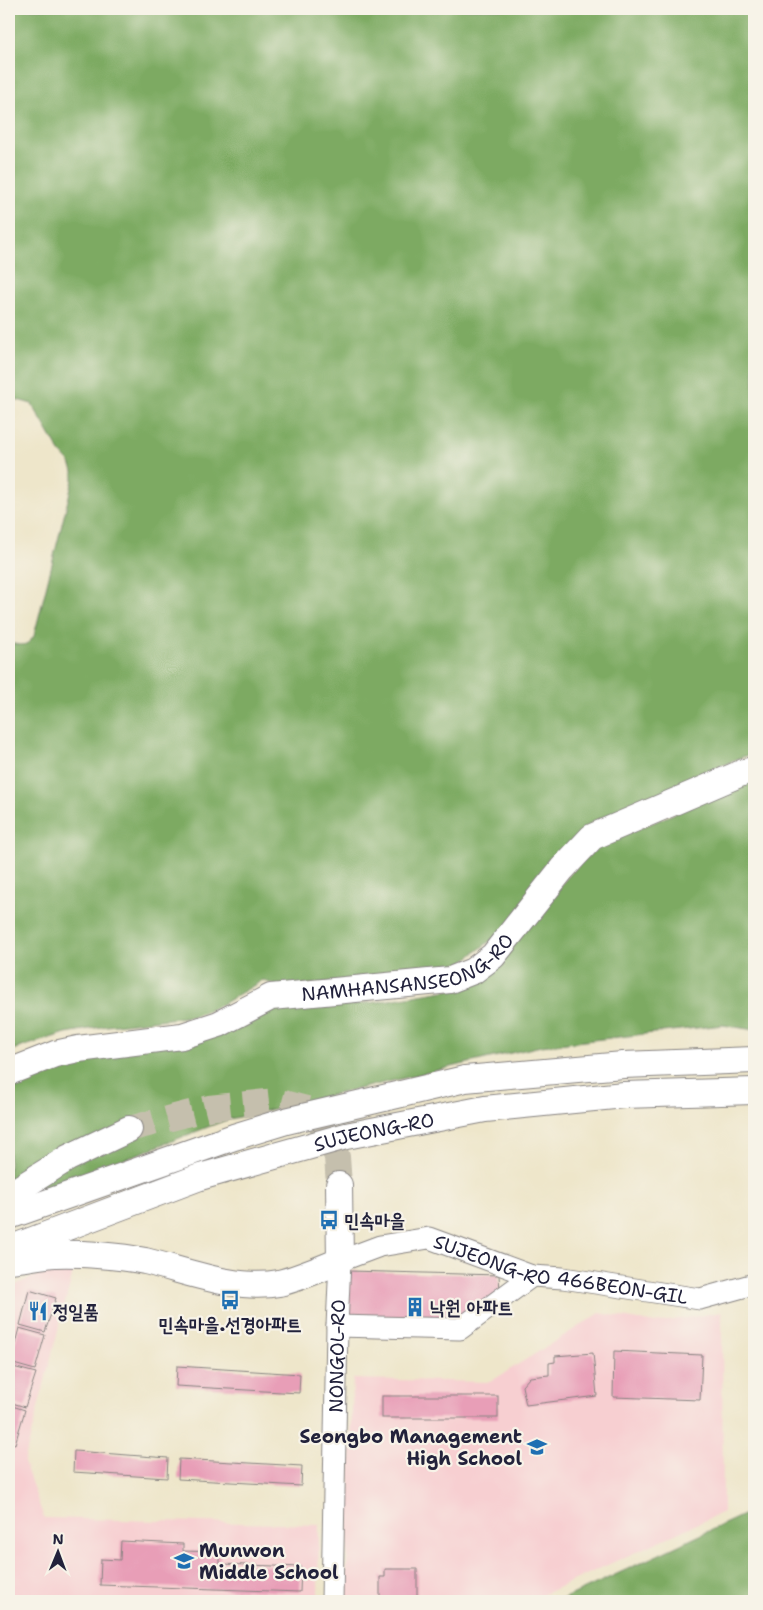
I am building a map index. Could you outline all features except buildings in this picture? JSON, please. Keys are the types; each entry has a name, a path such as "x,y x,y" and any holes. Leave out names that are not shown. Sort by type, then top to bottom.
{"main road":[{"name":"NAMHANSANSEONG-RO","path":"9,1072 55,1054 78,1048 182,1036 219,1024 271,997 450,980 473,971 493,956 562,869 592,837 744,772 754,770"},
{"name":"SUJEONG-RO","path":"9,1216 287,1120 465,1079 623,1065 754,1060"},
{"name":"SUJEONG-RO","path":"9,1249 200,1177 346,1136 485,1109 624,1095 754,1091"},
{"path":"9,1195 68,1158 129,1129"},
{"path":"9,1260 53,1254 84,1254 144,1261 211,1279 256,1284 278,1283 297,1278 340,1261 340,1185"}],"street":[{"name":"SUJEONG-RO 466BEON-GIL","path":"340,1261 380,1246 429,1238 532,1276 563,1278 700,1299 754,1284"},
{"name":"NONGOL-RO","path":"332,1601 340,1261"},
{"path":"337,1326 460,1329 532,1276"}],"shaded area":[{"name":"Munwon Middle School","path":"77,1257 24,1462 44,1518 319,1525 318,1601 61,1601 53,1598 9,1598 9,1288"},
{"name":"Seongbo Management High School","path":"722,1312 723,1512 529,1601 346,1601 353,1379 490,1382 600,1313 655,1323"}],"green space":[{"path":"9,9 754,9 754,754 742,757 592,822 569,845 501,933 461,963 369,979 279,987 263,980 217,1007 194,1016 107,1026 66,1033 9,1051 9,643 26,644 34,636 73,480 73,471 70,463 60,452 32,404 14,399 9,400"},
{"path":"754,779 754,1030 723,1025 541,1046 226,1120 9,1204 9,1082 270,1003 286,1011 377,1002 468,987 576,868 599,846"},
{"path":"754,1510 754,1601 559,1601"}],"tunnel":[{"path":"129,1129 209,1108 276,1101 310,1110 326,1130 337,1157 339,1185"}],"place":[{"name":"민속마을","path":"329,1220"},
{"name":"민속마을.선경아파트","path":"230,1300"},
{"name":"낙원 아파트","path":"415,1307"},
{"name":"정일품","path":"38,1311"},
{"name":"Seongbo Management High School","path":"537,1447"},
{"name":"Munwon Middle School","path":"184,1561"}]}
